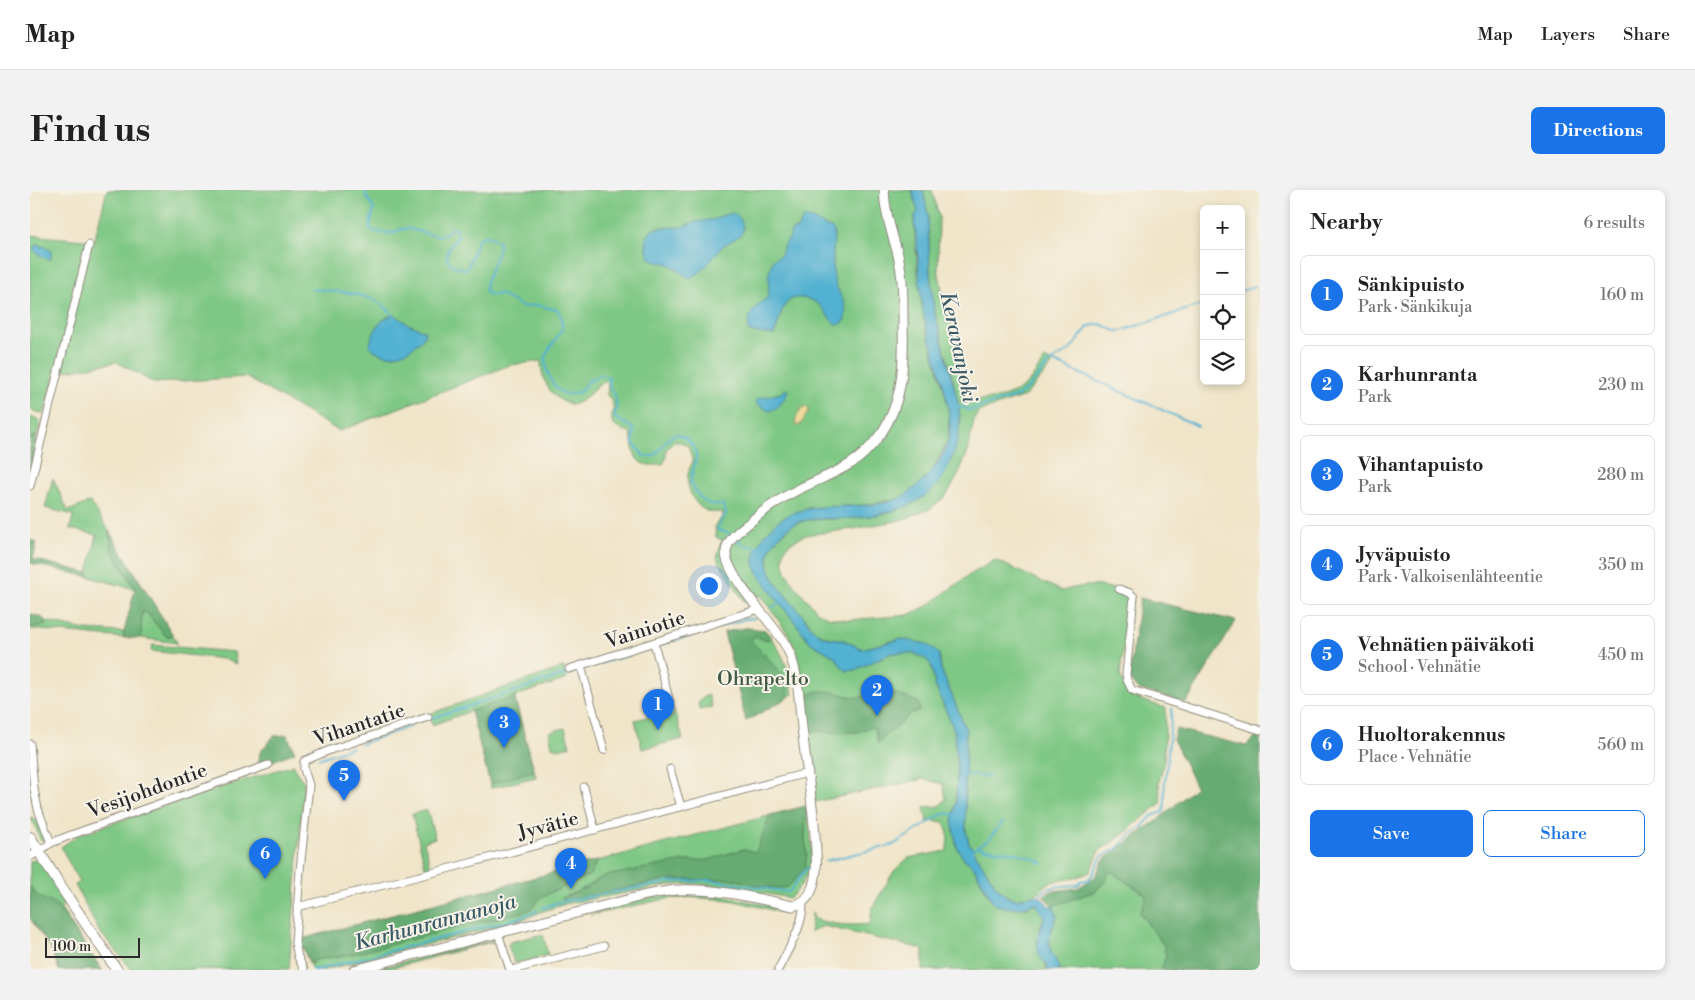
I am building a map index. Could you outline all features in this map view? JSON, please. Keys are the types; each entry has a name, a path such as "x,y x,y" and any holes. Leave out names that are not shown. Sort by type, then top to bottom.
{"main road":[{"path":"30,837 34,854 117,970"}],"street":[{"path":"354,970 638,897 677,890 726,892 793,906 808,898 813,884 817,855 792,659 775,629 730,566 726,553 727,545 740,530 781,499 850,464 861,456 879,437 894,410 901,384 903,367 902,275 886,215 884,190"},
{"path":"30,486 89,245"},
{"path":"1119,589 1130,593 1134,597 1126,674 1132,690 1260,730"},
{"name":"Vainiotie","path":"569,669 759,609"},
{"path":"654,643 672,710"},
{"path":"581,666 604,750"},
{"name":"Vihantatie","path":"297,907 309,785 304,764 306,759 428,717"},
{"path":"30,744 34,789 38,809 51,843"},
{"name":"Vesijohdontie","path":"34,854 51,843 137,810 268,765"},
{"path":"670,769 681,807"},
{"name":"Jyvätie","path":"297,907 807,773"},
{"path":"584,787 595,830"},
{"path":"778,970 801,922 804,911 803,902"},
{"path":"297,907 295,944 304,970"},
{"path":"498,933 511,970 604,946"}],"green space":[{"path":"107,190 912,190 918,212 914,222 918,274 926,328 949,413 948,441 932,471 914,490 898,499 865,505 807,508 766,533 769,589 811,643 835,657 842,667 855,670 891,653 913,653 926,659 931,665 935,685 954,730 957,768 956,803 952,821 957,847 963,858 974,867 988,895 1025,908 1035,903 1044,917 1040,927 1047,970 923,970 923,949 823,926 810,933 812,913 814,918 833,924 870,924 872,908 894,871 908,858 947,851 948,833 944,822 927,821 924,807 940,806 946,799 943,784 923,779 815,802 803,689 797,652 788,634 761,595 745,603 717,558 723,540 716,537 715,525 722,517 723,512 707,511 692,496 689,489 688,475 693,462 688,446 680,442 674,442 666,450 666,458 663,464 647,465 641,463 635,455 631,434 613,424 613,404 607,395 608,383 605,381 581,401 572,405 559,399 547,386 543,376 541,361 510,365 339,431 246,377 154,383 117,362 55,373 44,414 30,410 30,235 94,241"},
{"path":"923,190 932,190 939,217 938,268 945,307 952,320 952,332 971,399 984,400 1012,394 1026,384 1045,359 1053,364 1025,396 978,412 974,420 968,452 957,477 946,496 930,509 901,520 805,535 790,543 784,550 783,559 786,572 795,586 818,612 827,617 849,620 908,615 927,606 968,576 995,560 1062,591 1084,586 1096,586 1121,591 1131,598 1128,607 1120,675 1129,696 1166,708 1164,760 1159,783 1161,803 1114,842 1100,850 1090,872 1075,878 1050,882 1035,895 1016,899 1008,897 996,886 969,843 966,831 965,802 966,730 941,669 939,654 901,639 862,649 844,640 818,634 777,585 769,570 768,555 772,544 792,525 807,520 853,518 884,514 907,506 924,496 961,421 953,380 934,310 930,273 928,215"},
{"path":"30,417 40,422 37,436 30,438"},
{"path":"37,436 30,471 30,438"},
{"path":"53,478 68,511 90,502 109,531 112,550 135,589 89,577 88,573 97,535 70,529 73,515 45,508"},
{"path":"109,531 173,635 167,637 146,612 142,612 141,638 124,638 135,589 112,550"},
{"path":"30,540 37,542 33,559 88,573 89,577 30,563"},
{"path":"1140,598 1236,621 1186,703 1137,689 1129,678"},
{"path":"141,612 146,612 167,637 173,635 177,643 141,638"},
{"path":"30,614 41,617 46,621 46,625 30,626"},
{"path":"46,621 85,630 124,632 124,638 30,629 30,626 46,625"},
{"name":"Ohrapelto","path":"746,628 765,630 776,645 784,660 793,694 746,721 724,632"},
{"name":"Ohrapelto","path":"746,628 765,630 772,638 767,640 754,637 751,641 784,675 789,697 746,721 724,632"},
{"path":"152,645 234,652 236,664 223,659 151,651"},
{"path":"564,667 567,679 516,696 515,700 536,777 491,788 471,711 432,725 429,714"},
{"path":"875,688 918,702 920,711 911,713 895,729 885,735 878,744 875,729 870,727 859,732 838,733 808,730 803,699 822,691 852,697 865,696 870,694"},
{"path":"708,695 712,707 699,710 698,702"},
{"path":"516,696 515,700 534,771 490,784 471,711"},
{"path":"674,710 683,739 642,749 635,720"},
{"path":"565,728 570,746 558,749 552,746 549,732"},
{"path":"1176,729 1246,746 1260,733 1260,970 1161,970 1166,956 1163,944 1140,913 1146,895 1110,871 1103,884 1096,891 1053,906 1043,896 1052,891 1078,888 1095,877 1104,859 1165,814 1196,787 1173,739"},
{"path":"287,735 295,752 258,767 260,752 274,736"},
{"path":"294,765 295,770 304,782 289,969 132,970 99,931 75,885 79,882 61,847 78,835 189,797"},
{"path":"806,806 811,855 806,877 790,898 724,886 671,885 569,903 524,919 473,933 324,970 312,970 298,940"},
{"path":"806,806 805,837 807,855 805,868 788,887 766,887 733,879 666,880 565,901 562,898 587,887 604,876 684,861 708,860 743,849 756,852 770,815"},
{"path":"427,810 435,838 424,842 431,868 426,870 412,814"},
{"path":"32,817 41,827 45,840 40,840 35,825 30,818"},
{"path":"33,860 40,862 60,891 64,901 61,909 102,970 59,970 51,949 30,918 30,862"},
{"path":"597,861 590,875 541,897 530,910 353,954 316,960 310,964 298,940"},
{"path":"1110,871 1147,895 1140,913 1163,944 1260,970 1059,970 1050,947 1051,933 1057,915 1053,906 1103,884"},
{"path":"30,886 36,895 56,905 102,970 59,970 51,949 30,918"},
{"path":"684,893 726,896 788,910 785,913 730,900 689,897 666,899 590,915 624,903"},
{"path":"543,934 548,955 518,963 514,962 508,945 510,942"},
{"path":"495,941 384,970 371,970"}],"sand":[{"path":"806,407 809,410 807,414 799,426 796,425 798,414 802,408"}],"water":[{"path":"912,190 923,190 928,215 930,273 934,310 959,406 959,433 952,458 944,476 937,485 929,493 910,505 876,515 808,520 792,525 771,547 768,557 769,566 772,576 784,594 813,630 822,636 845,641 862,649 901,639 927,644 939,654 941,669 966,730 965,802 966,831 969,843 996,886 1007,897 1016,899 1035,895 1041,897 1049,906 1053,906 1057,915 1051,933 1050,946 1059,970 1047,970 1047,964 1039,954 1038,942 1044,917 1036,903 1015,908 994,904 974,867 963,858 957,847 952,821 956,803 957,768 954,730 935,685 931,665 926,659 913,653 891,653 855,670 847,671 835,657 811,643 768,587 754,563 758,545 762,539 775,524 790,514 806,509 880,504 897,499 921,482 935,466 945,449 950,427 949,412 923,312 914,222 915,215 918,212"},
{"path":"732,213 737,215 741,221 743,226 742,233 723,246 703,269 694,276 688,278 667,263 657,262 650,258 646,239 652,230 681,227 695,222 716,219"},
{"path":"804,218 814,220 834,231 834,277 845,306 846,316 844,322 838,325 835,324 824,310 813,301 805,298 795,298 789,301 782,310 774,335 749,332 748,326 752,312 768,297 769,272 773,260 781,255 791,231 797,229"},
{"path":"37,245 51,251 51,259 44,257 33,249"},
{"path":"395,315 408,324 425,331 419,343 405,352 387,355 369,346 381,322 385,318"},
{"path":"787,389 788,391 779,406 773,410 769,411 757,404 757,399 781,393"}],"waterway":[{"path":"366,190 366,196 374,209 370,229 376,232 394,233 400,229 408,229 438,236 445,234 451,228 456,229 458,237 450,246 447,256 450,263 458,268 467,269 478,239 481,237 489,236 499,243 497,255 487,278 485,291 490,295 500,294 523,307 537,305 558,310 562,321 562,328 547,353 545,360 553,384 561,392 574,394 581,391 587,382 600,375 609,377 609,386 615,395 617,408 615,418 634,430 633,443 644,456 654,456 669,438 676,434 688,440 696,455 691,484 705,502 723,505 726,513 718,526 718,530 731,534"},
{"path":"1245,290 1255,286"},
{"path":"311,289 344,292 366,297 376,301 393,315"},
{"name":"Keravanjoki","path":"958,406 970,410 1018,396 1027,389 1051,361 1069,351 1089,326 1100,324 1116,331 1121,331 1200,305"},
{"path":"1052,361 1198,426"},
{"path":"736,538 744,545 759,547"},
{"path":"772,607 781,602"},
{"path":"674,641 745,619 755,618"},
{"path":"663,644 669,643"},
{"path":"638,652 648,649"},
{"path":"591,666 630,655"},
{"path":"429,719 576,671"},
{"path":"1038,897 1041,893 1051,888 1078,885 1081,881 1088,880 1101,857 1117,848 1152,816 1163,812 1172,708"},
{"path":"361,744 411,726"},
{"path":"318,759 352,747"},
{"path":"965,775 990,777"},
{"name":"Karhunrannanoja","path":"825,861 893,845 941,815 947,813 955,815"},
{"path":"972,850 988,840 1003,822"},
{"path":"979,845 982,848 1020,854 1043,863"},
{"name":"Karhunrannanoja","path":"543,908 559,902 670,882 709,880 789,892 805,870 810,867"},
{"name":"Karhunrannanoja","path":"311,969 315,970 515,919 537,911"}],"place":[{"name":"Karhunranta","path":"877,716"},
{"name":"Sänkipuisto","path":"658,730"},
{"name":"Vihantapuisto","path":"504,748"},
{"name":"Vehnätien päiväkoti","path":"344,801"},
{"name":"Huoltorakennus","path":"265,879"},
{"name":"Jyväpuisto","path":"571,889"}]}
